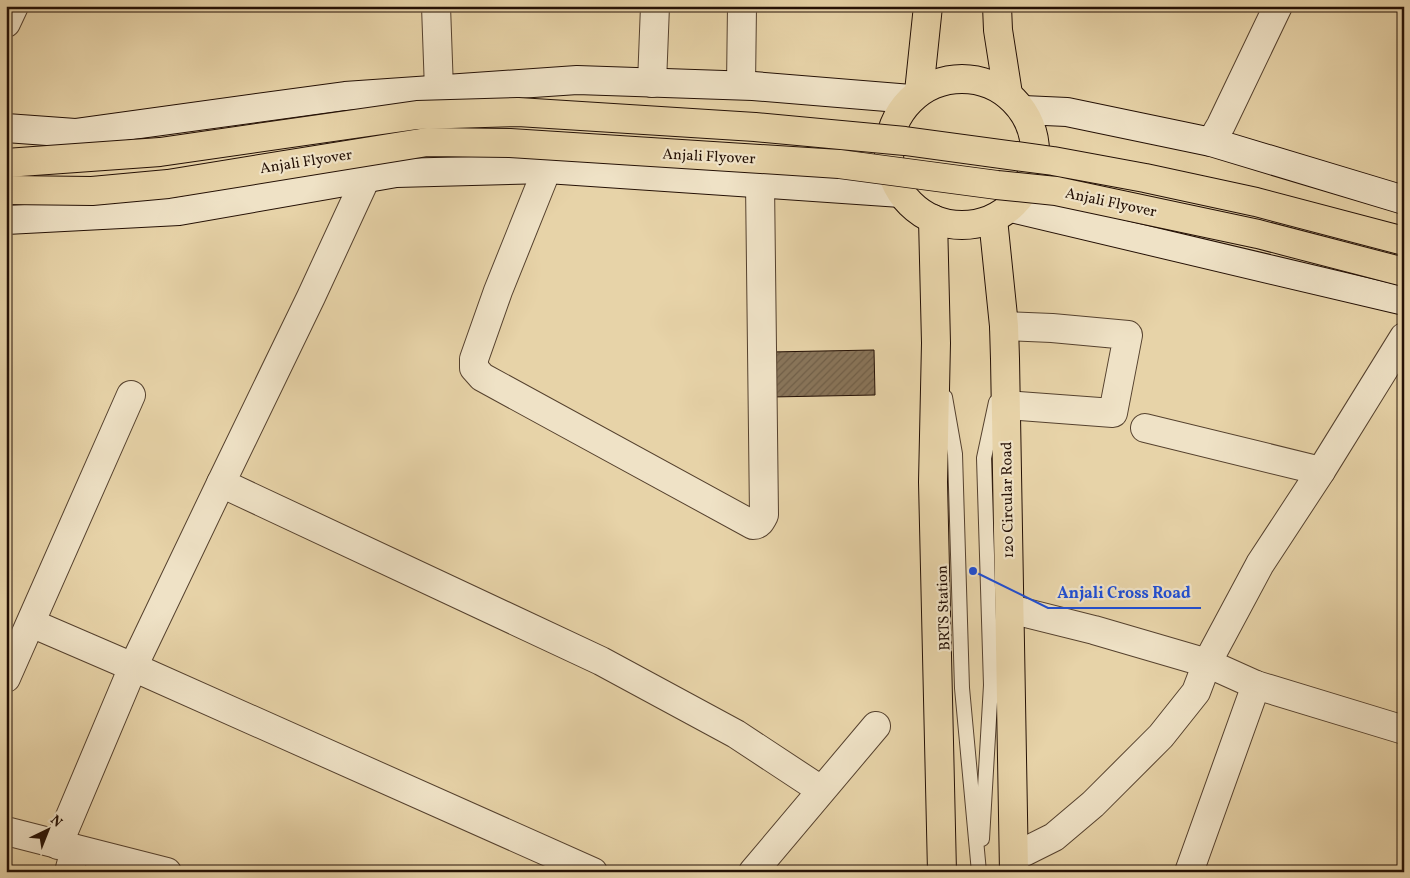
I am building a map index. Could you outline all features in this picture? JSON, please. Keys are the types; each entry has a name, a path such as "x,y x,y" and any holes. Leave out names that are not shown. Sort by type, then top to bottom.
{"main road":[{"path":"915,95 928,6"},
{"path":"997,6 998,30 1015,102 1032,129 1036,150 1033,172 1025,192 1002,213 973,225 953,225 933,219 915,208 894,180 890,166 889,151 890,136 895,122 902,110 915,95 940,81 964,78 987,83 1015,102"},
{"name":"Anjali Flyover","path":"6,163 160,152 417,115 518,112 784,130 905,141 1053,161 1145,178 1256,202 1404,240"},
{"name":"Anjali Flyover","path":"6,190 92,191 168,184 427,142 510,143 838,164 997,185 1056,190 1258,234 1404,272"},
{"name":"120 Circular Road","path":"1002,213 1014,865"},
{"path":"933,219 936,343 933,482 942,872"}],"street":[{"path":"6,23 14,6"},
{"path":"436,6 439,90"},
{"path":"652,83 655,6"},
{"path":"741,85 742,6"},
{"path":"1211,142 1278,6"},
{"path":"6,128 75,133 345,96 577,80 741,85 915,95"},
{"path":"1015,102 1211,142 1404,200"},
{"path":"6,220 179,212 396,173 547,169 902,193"},
{"path":"547,169 495,300 474,359 474,368 482,377 753,525 757,525 764,515 760,183"},
{"path":"67,855 133,666 366,178"},
{"path":"1002,213 1404,300"},
{"path":"1004,326 1052,328 1128,336 1113,413 1005,405"},
{"path":"1014,865 1054,837 1093,804 1162,736 1196,692 1207,662 1260,564 1321,471 1404,337"},
{"path":"6,678 131,395"},
{"path":"1145,428 1321,471"},
{"path":"222,483 601,661 736,734 821,790"},
{"path":"1010,609 1094,630 1207,662 1256,685 1404,730"},
{"path":"31,623 133,666 593,872"},
{"path":"1189,872 1256,685"},
{"path":"753,872 876,726"},
{"path":"6,831 67,855 166,872"}],"lane":[{"name":"BRTS Station","path":"936,343 955,454 962,688 980,872"},
{"name":"BRTS Station","path":"980,872 991,685 984,458 1005,359"}],"building":[{"path":"874,350 875,395 771,397 770,352"}],"place":[{"name":"Anjali Cross Road","path":"973,571"}]}
